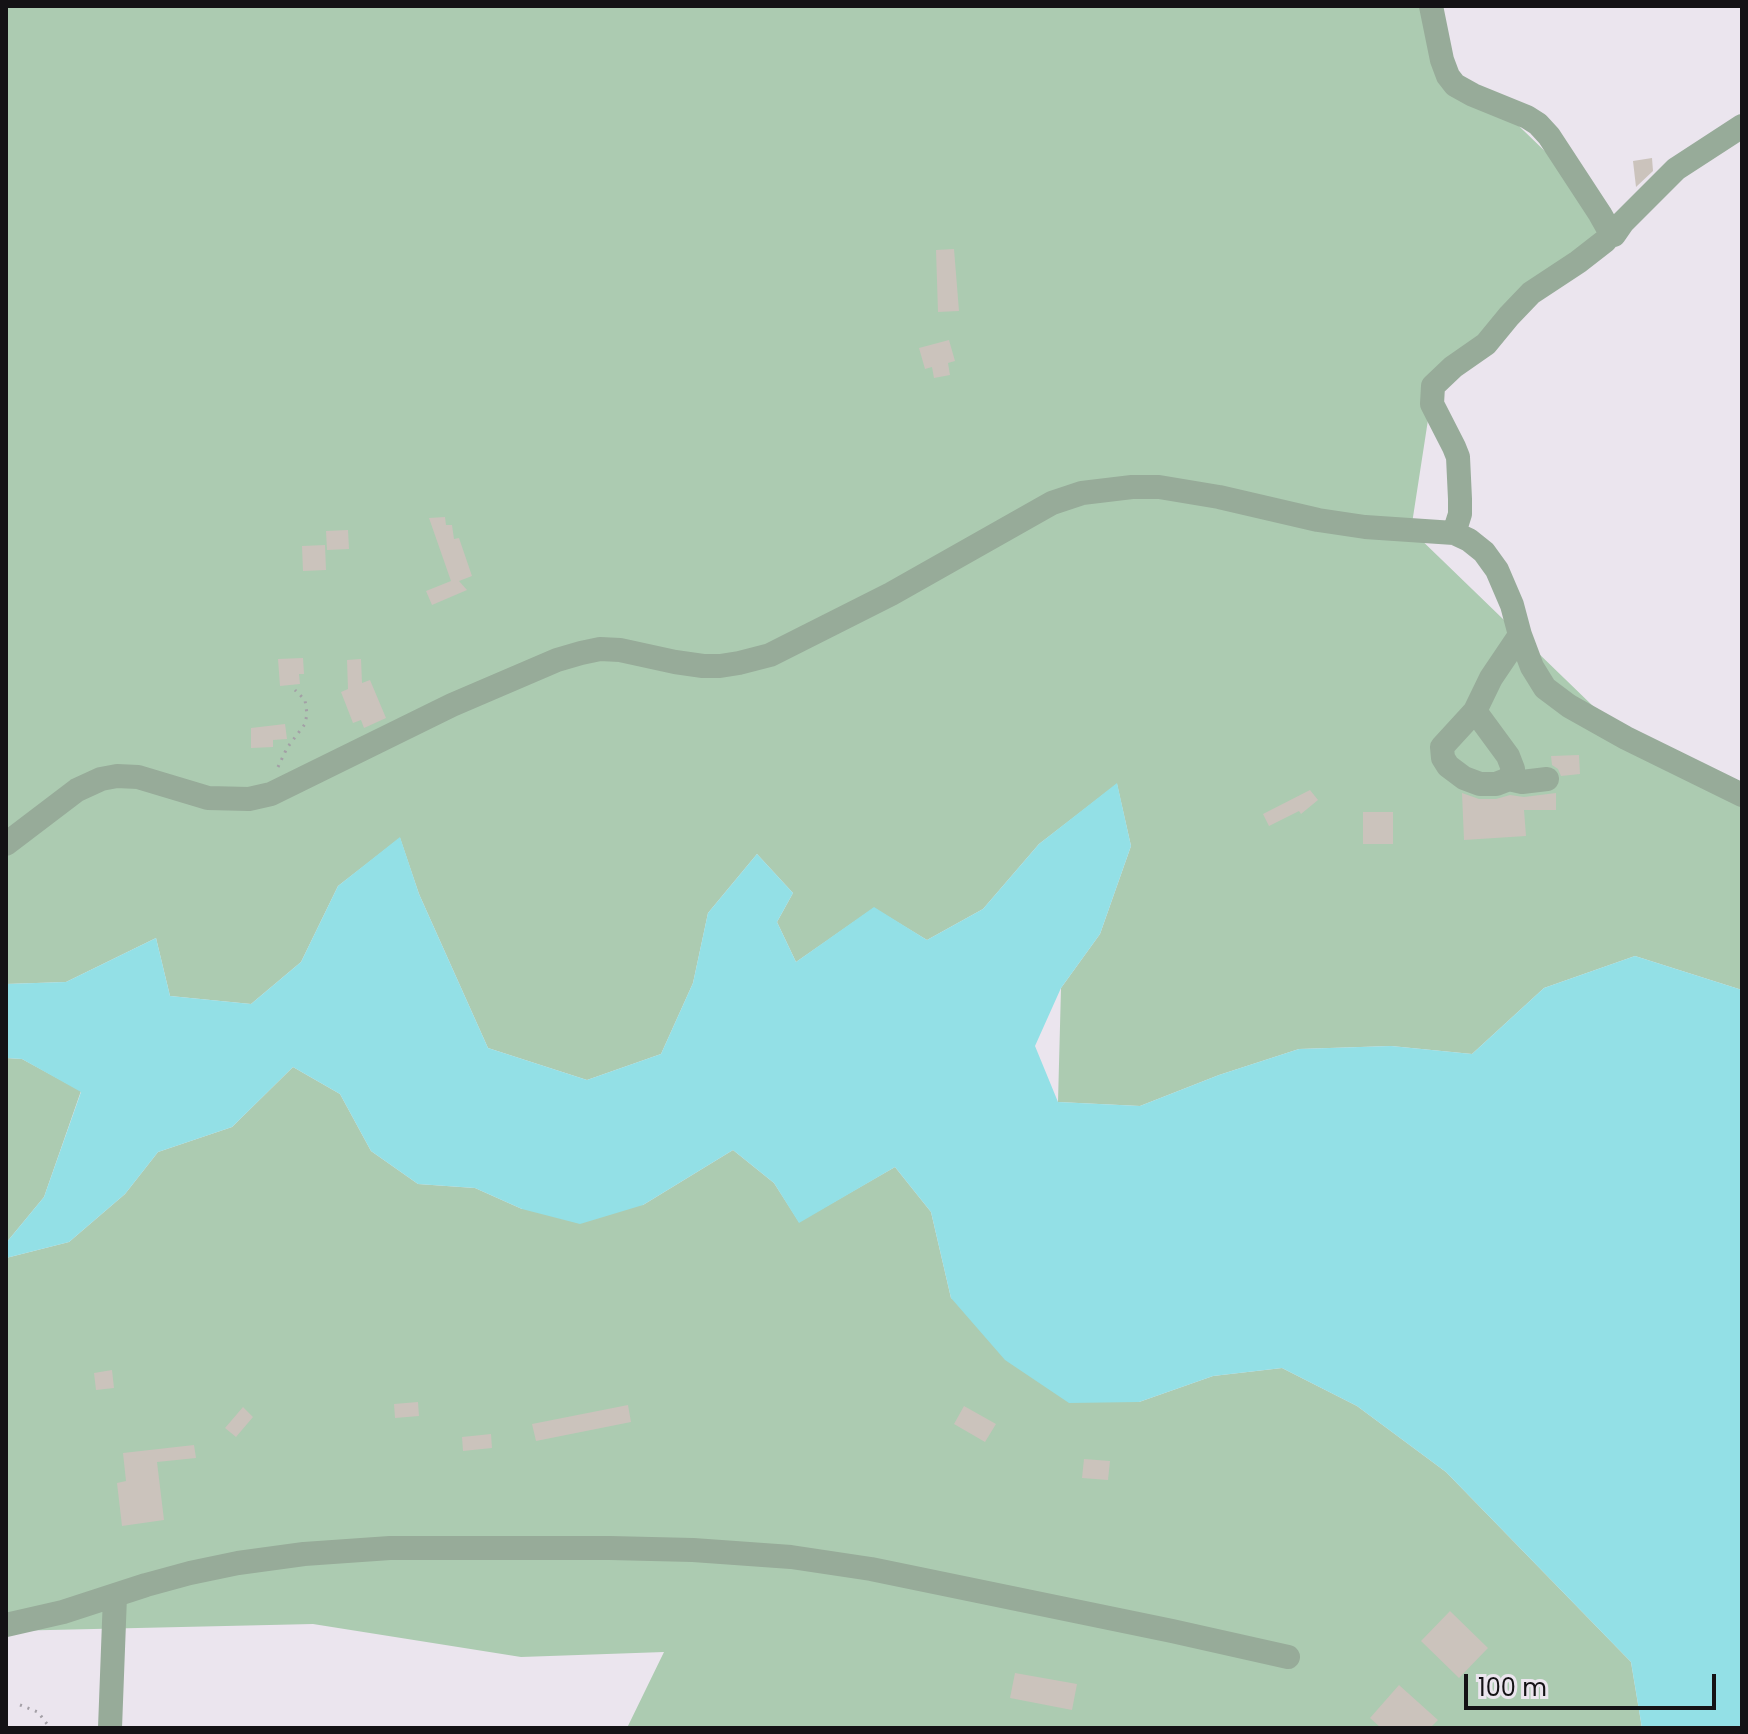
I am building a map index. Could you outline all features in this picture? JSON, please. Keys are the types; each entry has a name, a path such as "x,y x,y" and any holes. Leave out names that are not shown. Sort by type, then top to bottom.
{"street":[{"path":"1431,6 1448,76 1464,90 1538,124 1600,214 1609,236"},
{"path":"1454,533 1460,514 1458,457 1432,404 1433,386 1453,367 1486,344 1531,293 1614,235 1676,169 1742,126"},
{"path":"6,844 77,790 101,779 138,777 208,798 249,799 271,794 452,705 546,664 581,653 600,649 620,650 712,666 770,655 891,594 1052,503 1082,493 1120,488 1159,487 1219,497 1318,520 1365,527 1454,533 1469,540 1484,552 1497,570 1532,667 1545,688 1569,706 1626,738 1742,795"},
{"path":"1520,635 1491,678 1475,711 1442,747 1443,758 1464,778 1480,784 1496,784 1509,779 1522,782 1547,779"},
{"path":"1475,711 1508,756 1513,769 1509,779"},
{"path":"6,1625 63,1612 176,1577 238,1563 304,1554 490,1547 693,1550 791,1557 871,1569 1288,1657"},
{"path":"110,1728 115,1596"}],"path":[{"path":"271,794 280,761 305,724 305,700 295,690"},
{"path":"20,1705 38,1712 50,1728"}],"green space":[{"path":"6,6 1443,6 1442,60 1494,102 1582,187 1609,236 1432,394 1411,530 1626,738 1742,782 1742,990 1635,956 1544,988 1472,1054 1391,1046 1299,1049 1219,1075 1140,1106 1058,1102 1061,988 1100,934 1131,846 1117,784 1039,844 983,909 927,940 874,908 796,962 777,922 793,893 757,854 708,913 693,983 661,1054 587,1080 488,1048 419,894 400,838 338,886 301,962 251,1004 170,996 156,938 66,982 6,984"},
{"path":"6,1058 22,1059 81,1091 44,1197 6,1243"},
{"path":"293,1067 340,1094 371,1151 418,1184 475,1188 522,1209 643,1205 733,1150 774,1183 799,1222 895,1167 931,1212 951,1298 1139,1402 1213,1376 1282,1368 1357,1406 1446,1472 1631,1662 1642,1728 627,1728 664,1652 521,1657 313,1624 6,1631 6,1258 69,1242 125,1194 158,1152 232,1127"}],"water":[{"path":"1117,783 1131,846 1100,934 1061,988 1035,1046 1058,1102 1140,1106 1219,1075 1299,1049 1391,1046 1472,1054 1544,988 1635,956 1742,990 1742,1728 1642,1728 1631,1662 1446,1472 1357,1406 1282,1368 1213,1376 1139,1402 1069,1403 1005,1360 951,1298 931,1212 895,1167 799,1223 774,1183 733,1150 643,1205 580,1224 522,1209 475,1188 418,1184 371,1151 340,1094 293,1067 232,1127 158,1152 125,1194 69,1242 6,1258 6,1243 44,1197 81,1092 22,1059 6,1058 6,984 66,982 156,938 170,996 251,1004 301,962 338,886 400,837 419,894 488,1048 587,1080 661,1054 693,983 708,913 757,854 793,893 777,922 796,962 874,907 927,940 983,909 1039,844"}],"building":[{"path":"1652,158 1653,171 1636,187 1633,161"},
{"path":"954,249 959,311 938,312 936,250"},
{"path":"949,340 955,361 948,363 950,375 934,378 932,367 925,369 919,348"},
{"path":"445,517 446,525 452,525 454,539 459,538 472,576 459,581 467,590 432,605 426,591 451,581 429,518"},
{"path":"348,530 349,549 327,550 326,531"},
{"path":"325,545 326,570 303,571 302,546"},
{"path":"303,658 304,674 299,674 300,684 280,686 278,659"},
{"path":"361,659 362,683 370,680 386,718 364,728 361,720 353,723 341,692 348,689 347,660"},
{"path":"285,724 287,739 273,740 273,747 251,748 251,728"},
{"path":"1579,755 1580,774 1561,776 1552,765 1551,756"},
{"path":"1310,790 1318,800 1301,814 1299,811 1269,826 1263,814"},
{"path":"1462,793 1479,799 1496,799 1510,795 1524,797 1556,793 1556,810 1524,810 1526,836 1464,840"},
{"path":"1363,812 1393,812 1393,844 1363,844"},
{"path":"112,1370 114,1388 96,1390 94,1373"},
{"path":"418,1402 419,1416 395,1418 394,1404"},
{"path":"628,1405 631,1422 536,1441 532,1424"},
{"path":"964,1406 996,1424 985,1442 954,1424"},
{"path":"243,1407 253,1417 236,1437 225,1428"},
{"path":"491,1434 492,1448 463,1451 462,1437"},
{"path":"194,1445 196,1458 157,1462 164,1520 122,1526 117,1483 126,1481 123,1453"},
{"path":"1084,1459 1110,1461 1108,1480 1082,1478"},
{"path":"1450,1611 1488,1648 1459,1678 1421,1641"},
{"path":"1015,1673 1077,1684 1072,1710 1010,1698"},
{"path":"1399,1685 1438,1720 1430,1728 1381,1728 1370,1718"}]}
